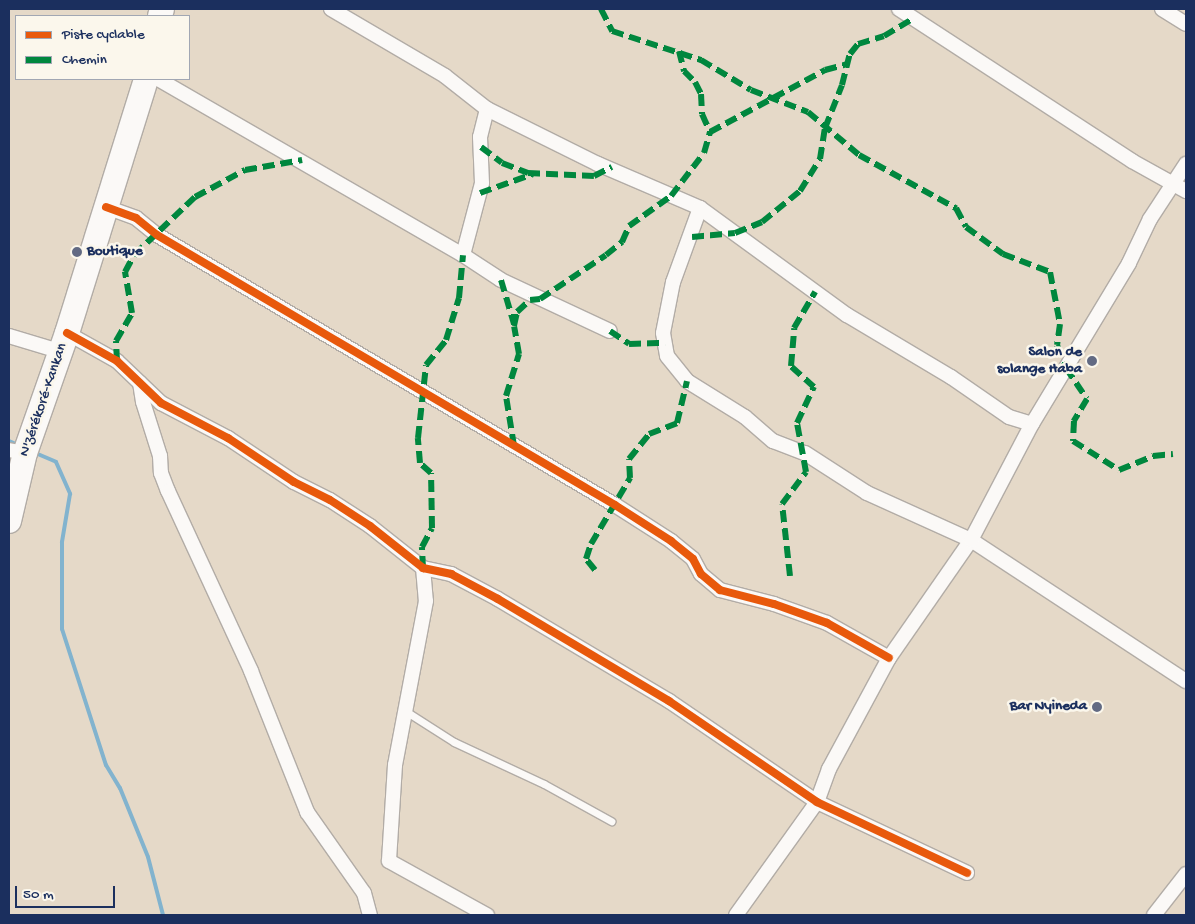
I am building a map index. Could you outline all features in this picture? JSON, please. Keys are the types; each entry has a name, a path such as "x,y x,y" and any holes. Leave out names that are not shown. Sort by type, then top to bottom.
{"highway":[{"name":"N'zérékoré-Kankan","path":"9,521 17,452 63,342 146,80"}],"street":[{"path":"331,9 445,76 487,109 598,164 700,208 847,315 951,377 1009,417 1032,424"},
{"path":"899,9 1132,161 1186,191"},
{"path":"1162,9 1186,24"},
{"path":"160,80 463,254 500,280 610,331"},
{"path":"463,254 482,183 480,136 487,109"},
{"path":"736,915 817,802 829,769 889,658 971,540 1032,424 1172,183 1186,164"},
{"path":"106,207 136,218 157,234 615,505 671,541 693,559 701,574 720,590 774,604 827,624 889,658"},
{"path":"700,208 673,282 663,333 667,356 687,382 745,416 773,440 805,453 867,493 971,540 1186,681"},
{"path":"9,336 63,342 117,361 161,403 228,438 294,482 330,500 370,526 423,568 451,574 498,599 669,701 817,802 967,873"},
{"path":"140,383 142,402 160,456 161,474 168,491 251,671 307,812 364,893 370,915"},
{"path":"423,568 426,601 407,712 395,765 389,861 487,915"},
{"path":"1154,915 1186,874"}],"lane":[{"path":"407,712 454,742 544,784 612,821"}],"waterway":[{"path":"9,441 20,446"},
{"path":"33,452 56,462 70,494 62,542 62,629 106,765 120,788 148,857 163,915"}],"marked path":[{"path":"601,9 612,31 701,60 751,90 808,112 859,155 956,208 966,227 1003,254 1050,272 1060,324 1057,345 1066,368 1087,399 1074,421 1073,441 1119,470 1153,456 1173,454"},
{"path":"692,237 735,233 762,222 800,191 820,159 825,128 842,85 850,54 858,44 884,36 914,18"},
{"path":"679,51 684,71 695,82 701,94 702,114 710,132"},
{"path":"514,446 506,396 519,354 514,326 517,312 530,300 540,299 606,255 622,242 629,226 671,196 704,153 710,132 825,70 848,64"},
{"path":"481,147 502,163 528,173 594,176 612,167"},
{"path":"117,361 116,341 132,313 125,272 134,255 195,197 245,170 302,160"},
{"path":"480,193 533,174"},
{"path":"423,568 422,547 432,528 431,473 420,463 418,438 426,365 446,340 459,298 463,255"},
{"path":"501,280 514,324"},
{"path":"790,576 782,504 806,472 797,423 814,387 791,366 794,328 815,292"},
{"path":"610,331 629,344 665,343"},
{"path":"595,570 586,559 591,544 630,478 629,459 649,434 677,423 687,381"}],"cycle path":[{"path":"106,207 136,218 157,235 615,505 671,541 693,559 701,574 720,590 774,604 827,623 889,658"},
{"path":"67,333 117,361 161,403 228,438 294,482 330,500 370,526 423,568 451,574 498,599 669,701 817,802 967,873"}],"place":[{"name":"Boutique","path":"77,252"},
{"name":"Salon de solange Haba","path":"1092,361"},
{"name":"Bar Nyineda","path":"1097,707"}]}
